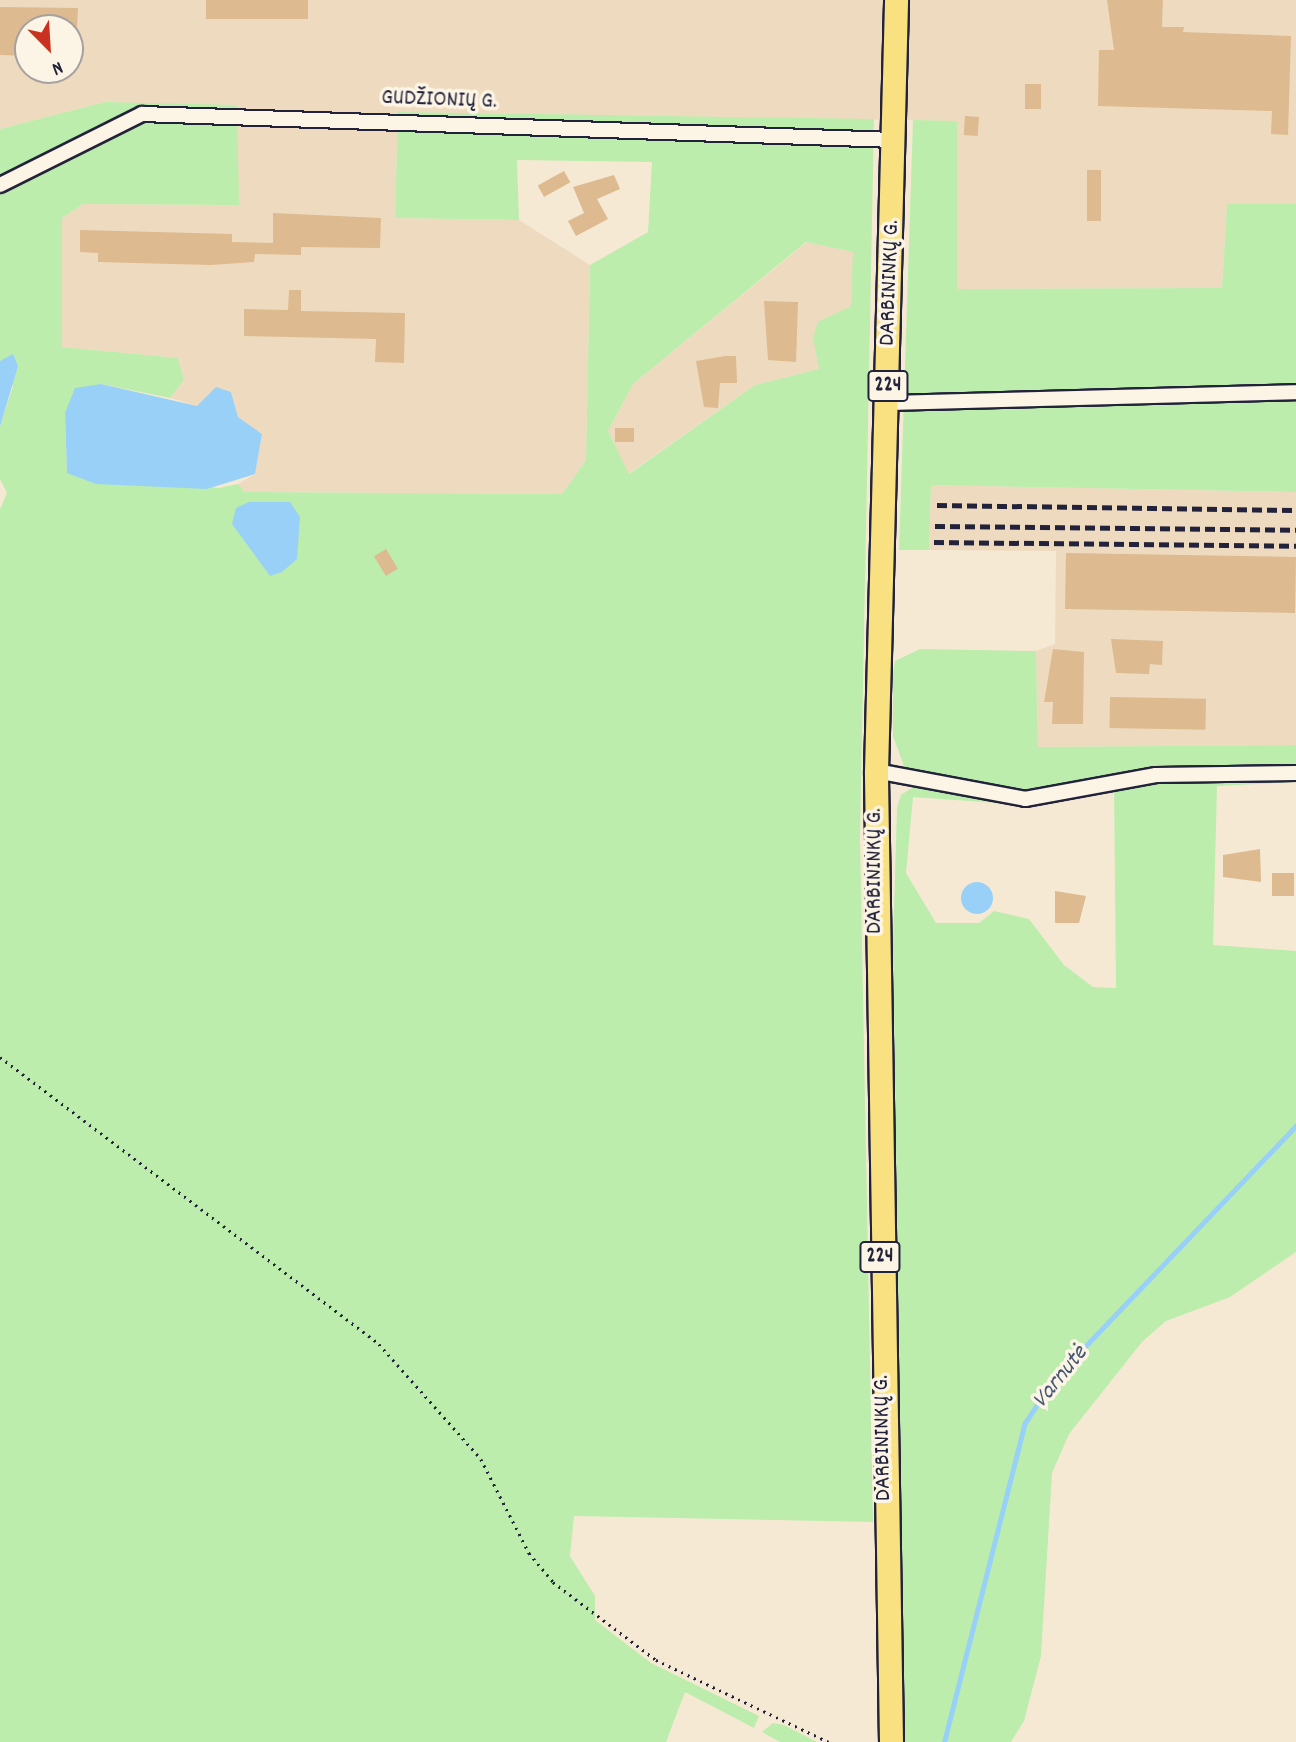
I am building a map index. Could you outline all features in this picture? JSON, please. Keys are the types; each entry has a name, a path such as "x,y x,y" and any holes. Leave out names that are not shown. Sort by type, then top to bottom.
{"main road":[{"name":"DARBININKŲ G.","path":"891,1742 876,771 895,140 895,0"}],"street":[{"name":"GUDŽIONIŲ G.","path":"0,185 142,114 895,140"},
{"path":"887,403 1296,392"},
{"path":"876,771 1025,799 1156,775 1296,774"}],"path":[{"path":"0,1057 379,1344 481,1459 529,1553 553,1582 656,1660 829,1742"}],"shaded area":[{"path":"0,0 1296,0 1296,204 1227,204 1222,288 956,289 957,121 398,112 395,218 519,220 590,265 586,460 562,494 245,492 238,484 255,474 262,434 238,417 231,392 216,388 197,406 170,398 184,380 178,358 62,347 62,218 83,204 238,205 105,102 0,129"},
{"path":"807,242 854,252 851,306 819,322 819,369 755,385 628,474 608,431 633,384"},
{"path":"931,485 1296,492 1296,745 1038,747 1036,651 1055,644 1056,551 929,550"}],"green space":[{"path":"105,102 237,105 239,205 83,204 62,218 62,347 178,358 184,380 170,398 101,384 65,414 67,473 219,488 238,484 245,492 562,494 586,460 590,265 648,232 652,162 517,160 519,220 395,218 398,112 874,119 860,837 873,1522 574,1516 570,1556 595,1596 595,1620 651,1663 759,1716 754,1728 685,1692 666,1742 0,1742 0,509 7,493 0,479 0,427 13,386 0,361 0,129","holes":["806,242 853,252 851,306 818,322 813,337 819,369 755,385 629,474 608,431 633,384"]},
{"path":"913,120 957,121 957,289 1222,288 1227,204 1296,204 1296,492 931,485 929,550 899,550"},
{"path":"920,649 1036,651 1038,747 1296,745 1296,782 1217,786 1213,945 1296,951 1296,1252 1230,1297 1166,1321 1142,1342 1069,1434 1052,1473 1041,1656 1024,1721 1011,1742 905,1742 893,946 897,808 901,795 912,788 893,736 895,661","holes":["1114,785 1116,988 1093,987 1064,965 1029,919 994,911 979,923 936,923 906,873 913,797 1041,806"]},
{"path":"773,1723 784,1725 817,1742 780,1742 762,1732"}],"water":[{"path":"13,354 18,366 0,427 0,361"},
{"path":"101,384 197,406 216,387 231,392 238,417 262,434 255,474 207,489 96,484 67,473 65,413 75,388"},
{"path":"249,502 290,502 300,517 297,559 282,572 270,576 232,524 236,508"},
{"path":"977,882 988,887 993,898 988,909 977,914 966,909 961,898 966,887"}],"building":[{"path":"206,0 308,0 308,19 206,19"},
{"path":"1107,0 1163,0 1162,27 1184,27 1183,32 1291,36 1288,135 1271,134 1272,111 1098,106 1099,50 1114,50"},
{"path":"0,7 78,8 78,14 14,14 14,56 0,55"},
{"path":"1025,84 1041,84 1041,109 1025,109"},
{"path":"965,116 979,117 978,136 964,135"},
{"path":"1087,170 1101,170 1101,221 1087,221"},
{"path":"564,171 570,182 544,197 538,186"},
{"path":"614,175 620,189 597,199 608,219 576,236 568,221 584,213 573,187"},
{"path":"273,213 381,218 380,248 301,247 301,255 255,254 254,262 211,265 98,262 98,253 80,252 80,230 232,234 232,242 273,243"},
{"path":"289,290 301,290 301,311 405,313 404,363 375,362 376,339 244,336 244,309 288,310"},
{"path":"764,301 798,302 796,362 768,360"},
{"path":"736,356 737,383 720,383 718,408 704,407 696,361"},
{"path":"615,428 634,428 634,442 615,442"},
{"path":"386,549 398,569 386,576 374,556"},
{"path":"1066,553 1296,557 1295,613 1065,609"},
{"path":"1111,639 1163,641 1162,665 1150,664 1149,674 1116,673"},
{"path":"1053,649 1084,652 1083,724 1052,724 1053,702 1044,702"},
{"path":"1110,697 1206,699 1205,730 1109,728"},
{"path":"1260,849 1261,882 1223,877 1223,855"},
{"path":"1272,873 1294,873 1294,896 1272,896"},
{"path":"1055,891 1086,896 1079,923 1055,923"}],"waterway":[{"name":"Varnutė","path":"944,1742 1025,1423 1053,1380 1296,1126"}],"railway":[{"path":"937,505 1296,510"},
{"path":"935,526 1296,530"},
{"path":"934,542 1296,546"}]}
